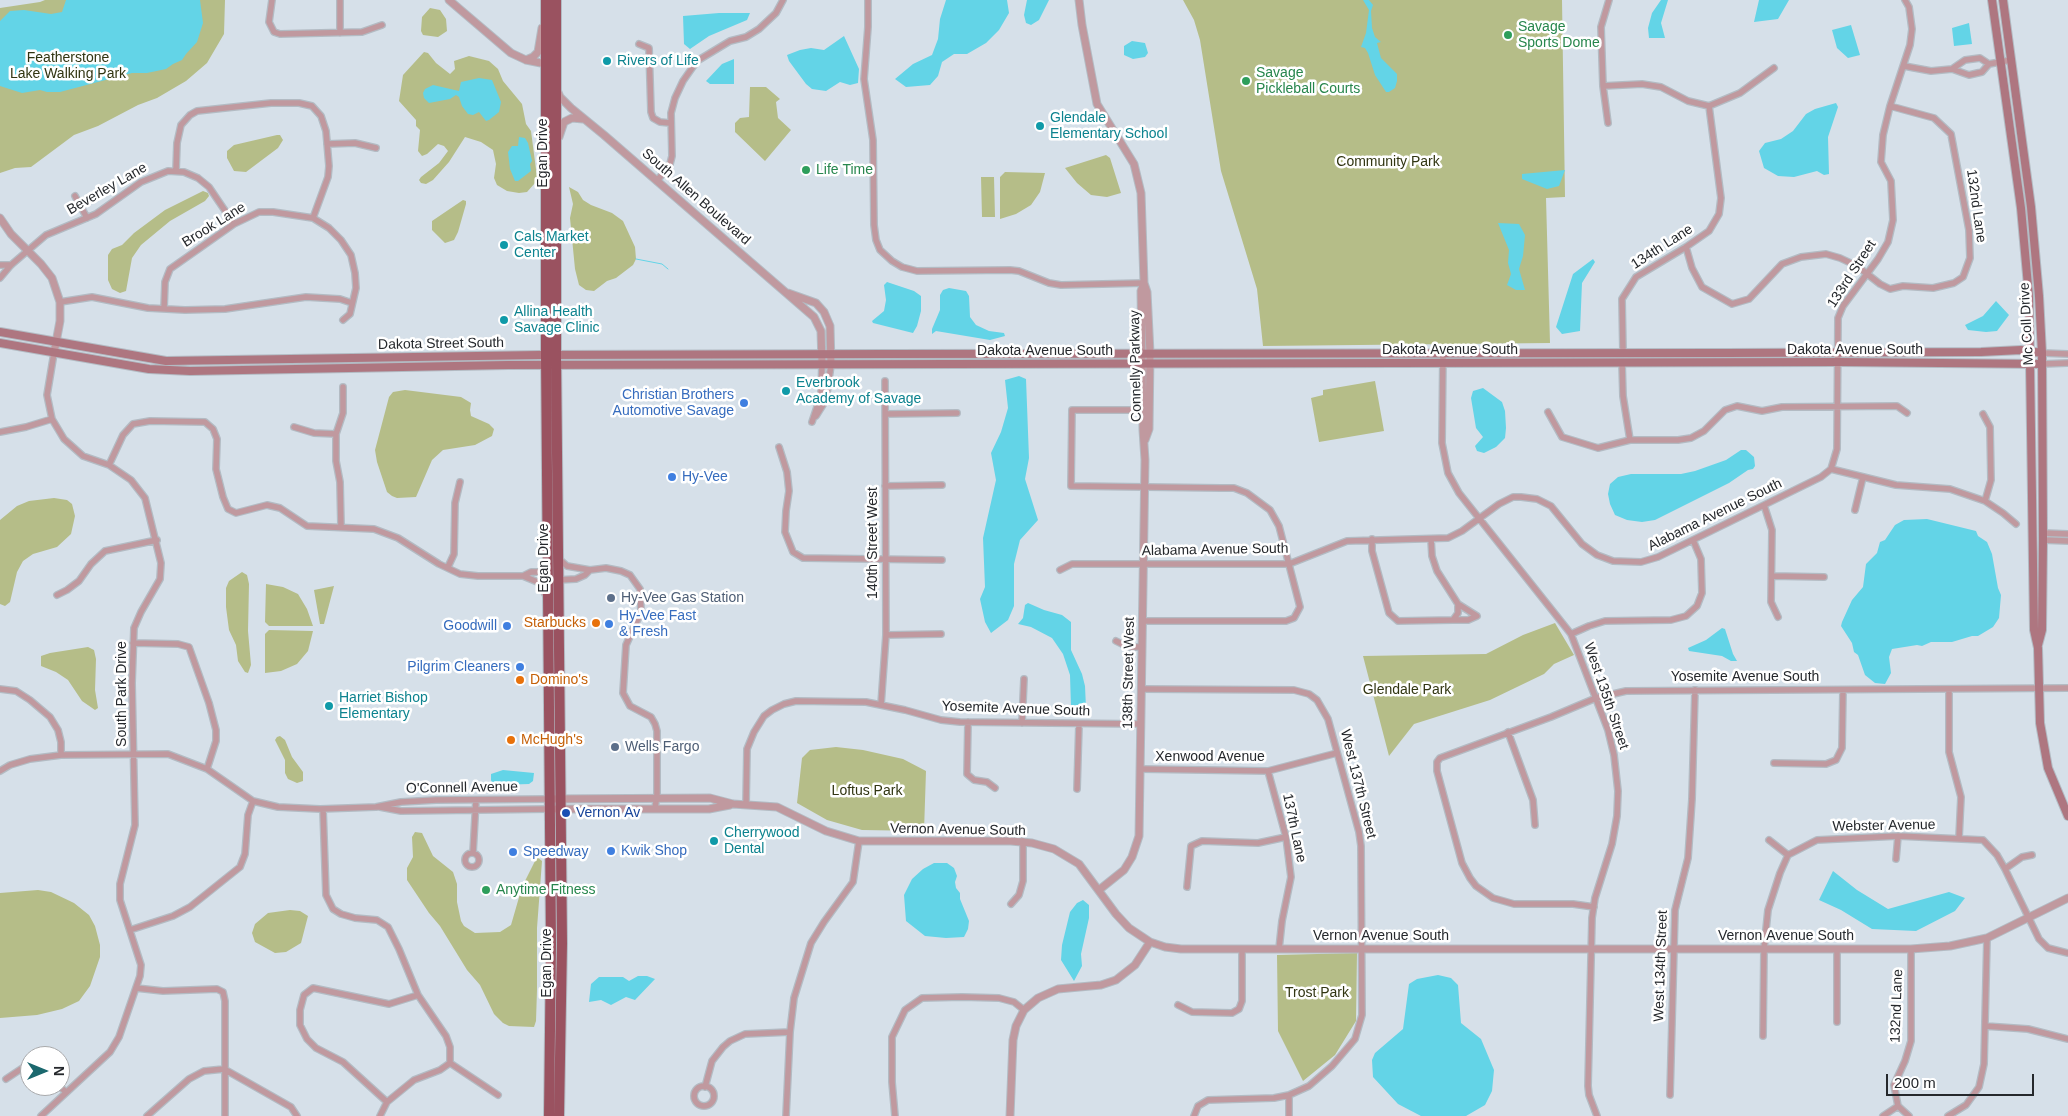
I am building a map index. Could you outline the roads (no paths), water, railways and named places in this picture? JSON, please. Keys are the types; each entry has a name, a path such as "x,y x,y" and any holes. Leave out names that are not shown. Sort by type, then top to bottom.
{"highway":[{"name":"Egan Drive","path":"545,0 551,360 555,804 549,1116"},
{"name":"Egan Drive","path":"556,0 557,162 551,360 558,558 548,602 562,953 559,1116"}],"main road":[{"name":"Mc Coll Drive","path":"1992,0 2021,208 2028,290 2031,351 2034,630 2038,648 2040,723 2048,768 2068,816"},
{"name":"Mc Coll Drive","path":"2003,0 2036,252 2042,353 2042,630 2038,648"},
{"name":"Dakota Street South","path":"0,332 166,361 551,360 831,364"},
{"name":"Dakota Street South","path":"0,343 149,370 190,371 551,360 886,354"},
{"name":"Dakota Avenue South","path":"886,354 2031,351 2042,353"},
{"name":"Dakota Avenue South","path":"831,364 1838,362 2042,364"}],"street":[{"path":"272,0 269,22 274,32 280,34 362,32 382,25"},
{"path":"340,0 340,33"},
{"path":"449,0 511,53 526,60 546,64"},
{"path":"526,60 537,54 540,48 545,0"},
{"path":"657,181 670,164 672,156 670,113 683,81 697,60 730,41 746,37 759,29 776,13 783,0"},
{"path":"868,0 864,79 873,140 874,225 876,240 880,250 902,268 917,271 1010,270 1019,271 1049,283 1061,285 1144,283"},
{"name":"Connelly Parkway","path":"1079,0 1097,104 1109,126 1124,145 1137,172 1142,202 1144,283 1147,292 1150,353 1146,363 1146,410 1149,429 1145,440"},
{"path":"1608,123 1603,86 1600,27 1609,0"},
{"name":"133rd Street","path":"1831,469 1836,456 1838,318 1844,306 1868,274 1888,242 1893,220 1891,181 1882,162 1883,135 1890,106 1904,66 1912,29 1909,7 1905,0"},
{"path":"639,44 649,48 651,112 653,118 660,122 670,123"},
{"path":"1952,69 1965,60 1980,58 1989,64"},
{"path":"1904,66 1931,71 1952,69 1969,75 1982,72 1989,64 2011,60"},
{"path":"1603,86 1642,84 1661,87 1688,101 1709,106 1740,94 1774,68"},
{"name":"South Allen Boulevard","path":"556,90 565,102 787,292 817,321 821,331 822,364"},
{"path":"234,224 209,187 198,178 176,171 177,143 181,126 197,110 241,105 299,103 312,106 321,116 327,144 328,177 313,218"},
{"name":"134th Lane","path":"1623,352 1622,299 1636,277 1709,231 1719,214 1721,198 1709,106"},
{"name":"132nd Lane","path":"1686,247 1692,268 1702,288 1732,304 1749,299 1782,264 1801,257 1826,254 1857,266 1880,284 1890,288 1903,286 1933,288 1954,283 1963,277 1970,258 1969,230 1951,134 1934,118 1890,106"},
{"path":"557,162 560,135 564,122 572,118 582,118 588,122"},
{"path":"327,144 355,143 376,148"},
{"name":"Beverley Lane","path":"0,278 9,270 11,265 46,235 87,218 141,182 168,171 176,171"},
{"path":"74,196 87,218"},
{"name":"Brook Lane","path":"164,309 165,282 170,269 234,224 259,212 295,214 313,218 329,228 341,240 351,255 356,288 350,314 343,320"},
{"name":"South Park Drive","path":"0,218 11,234 29,250 52,278 60,302 60,321 47,394 52,419 64,439 83,456 109,465 131,480 145,498 157,540 161,563 160,579 134,628 133,643 135,825 124,866 120,900 123,915 130,930 141,965 140,976 119,1038 110,1052 70,1088"},
{"path":"0,265 11,265"},
{"name":"Connelly Parkway","path":"1144,283 1141,291 1142,353 1146,363"},
{"name":"South Allen Boulevard","path":"787,292 807,298 821,308 830,326 831,364"},
{"path":"60,302 92,297 128,305 164,309 225,309 306,297 340,299 352,303"},
{"name":"West 135th Street","path":"1443,352 1442,433 1444,459 1455,486 1571,634 1612,743 1618,791 1617,816 1612,844 1594,907 1592,949 1588,1086 1597,1116"},
{"name":"Dakota Avenue South","path":"2042,353 2068,354"},
{"path":"1622,362 1623,396 1630,440"},
{"name":"Dakota Avenue South","path":"2042,364 2068,363"},
{"path":"822,364 821,395 813,420 826,400 831,364"},
{"name":"140th Street West","path":"881,705 886,635 885,381"},
{"path":"341,526 336,434 343,413 343,386"},
{"path":"1548,412 1562,437 1590,447 1604,448 1630,440 1678,440 1691,438 1704,431 1726,410 1737,406 1762,411 1782,407 1897,406 1907,412"},
{"path":"1142,621 1286,621 1294,618 1300,607 1279,526 1270,510 1247,493 1234,488 1071,486 1072,410 1146,410"},
{"path":"886,414 957,413"},
{"path":"1983,414 1990,427 1990,480 1985,501"},
{"path":"0,432 52,419"},
{"path":"109,465 123,435 133,424 150,421 205,422 213,429 217,439 216,469 228,509 236,513 267,505 280,508 307,526 320,528 341,526 386,532 460,574 523,576 540,583 548,602"},
{"path":"294,427 314,433 336,434"},
{"name":"138th Street West","path":"1099,890 1124,870 1135,850 1139,829 1145,440"},
{"path":"780,447 789,491 785,532 792,552 804,558 942,560"},
{"path":"1831,469 1896,485 1942,487 1985,501 2004,513 2016,524"},
{"name":"Alabama Avenue South","path":"1060,570 1072,564 1289,564 1341,542 1372,539 1431,540 1456,535 1506,500 1521,497 1537,499 1551,506 1582,544 1606,559 1622,563 1650,560 1821,477 1831,469"},
{"path":"1855,510 1862,477"},
{"path":"448,567 454,554 455,503 460,482"},
{"path":"885,486 942,485"},
{"path":"1764,505 1772,530 1771,602 1778,616"},
{"path":"2043,536 2068,534"},
{"path":"2043,536 2068,541"},
{"path":"1372,539 1372,551 1389,613 1398,621 1468,620 1476,616 1458,604 1437,571 1432,556 1431,540"},
{"path":"57,596 79,581 91,564 105,551 157,540"},
{"path":"1571,634 1588,626 1606,621 1671,620 1686,616 1697,606 1702,593 1701,559 1693,540"},
{"path":"558,558 567,566 590,570 606,568 621,571 630,575 637,583 641,598 641,612 629,636 625,654 623,693 625,700 630,706 651,717 657,731 657,794 655,809"},
{"path":"523,576 531,572 576,579 585,576 590,570"},
{"path":"1772,576 1824,577"},
{"path":"1453,620 1458,613 1458,604"},
{"path":"886,635 941,634"},
{"path":"1116,641 1128,647 1142,647"},
{"path":"133,643 178,644 189,647 209,703 216,730 216,741 207,769"},
{"path":"1022,722 1024,679"},
{"name":"Yosemite Avenue South","path":"1594,907 1573,904 1514,904 1493,898 1476,886 1462,863 1437,771 1437,762 1444,755 1551,717 1596,698 1626,691 2068,688"},
{"path":"0,689 16,691 50,717 58,730 61,742 61,755"},
{"name":"West 137th Street","path":"1142,689 1294,690 1309,694 1317,700 1328,719 1359,832 1361,846 1362,1015 1354,1039 1319,1080 1289,1096"},
{"name":"West 134th Street","path":"1670,1095 1675,910 1688,858 1692,799 1695,690"},
{"path":"1774,763 1826,764 1836,760 1842,748 1843,690"},
{"path":"1949,690 1949,752 1961,797 1959,838"},
{"name":"Yosemite Avenue South","path":"746,805 747,748 764,716 784,704 850,701 881,705 941,720 968,722 1141,724"},
{"path":"968,722 967,774 974,780 987,782 995,788"},
{"path":"1077,789 1079,724"},
{"path":"1508,732 1533,800 1535,825"},
{"name":"Xenwood Avenue","path":"1140,769 1268,771 1337,753"},
{"name":"O'Connell Avenue","path":"0,771 10,765 30,759 61,755 168,754 207,769 253,800 278,808 476,809 555,804"},
{"name":"137th Lane","path":"1268,771 1286,837 1291,877 1279,949"},
{"name":"Vernon Avenue South","path":"555,804 710,798 733,804 777,807 833,834 859,841 1023,841 1054,849 1079,864 1116,914 1130,928 1150,942 1181,949 1911,949 1950,946 1987,938 2029,919 2068,898"},
{"path":"130,930 173,916 190,907 240,867 245,854 248,816 253,800"},
{"path":"473,853 476,800"},
{"name":"O'Connell Avenue","path":"376,807 401,802 476,800 555,804"},
{"name":"Vernon Avenue South","path":"555,804 655,809 709,809 733,804"},
{"path":"323,809 326,895 333,909 341,914 355,918 377,920 388,927 418,995 446,1036 450,1048 450,1062"},
{"path":"1896,859 1898,836"},
{"name":"Webster Avenue","path":"1788,854 1817,840 1898,836 1959,838 1983,840 2005,869"},
{"path":"1186,887 1191,846 1202,841 1258,843 1286,837"},
{"path":"1763,1036 1764,949 1768,910 1788,854 1770,840"},
{"path":"786,1116 790,1032 794,998 811,943 853,882 859,841"},
{"path":"1011,904 1019,895 1023,881 1023,841"},
{"path":"2032,855 2022,857 2005,869 2039,939 2048,948 2068,953"},
{"path":"1948,1116 1966,1104 1979,1087 1984,1064 1987,938"},
{"path":"1010,1116 1014,1040 1016,1026 1024,1010 1038,998 1058,989 1100,986 1116,980 1135,965 1150,942"},
{"path":"1178,1005 1192,1012 1232,1013 1239,1009 1242,1001 1242,949"},
{"path":"1837,949 1837,1022"},
{"name":"132nd Lane","path":"1898,1106 1894,1084 1905,1062 1911,1041 1911,949"},
{"path":"136,988 163,991 217,989 223,992 225,1001 225,1116"},
{"path":"387,1102 343,1062 316,1048 307,1040 300,1025 300,1010 304,995 313,988 389,1004 418,995"},
{"path":"896,1116 892,1082 892,1037 904,1010 922,998 999,998 1014,1002 1024,1010"},
{"path":"1985,1026 2028,1029 2068,1039"},
{"path":"705,1086 712,1061 723,1046 730,1041 745,1034 790,1032"},
{"path":"450,1062 498,1095"},
{"path":"380,1116 387,1102 414,1080 440,1070 450,1062"},
{"path":"147,1116 189,1078 204,1071 224,1069 291,1107 297,1116"},
{"path":"6,1079 20,1070"},
{"name":"South Park Drive","path":"40,1116 62,1096"},
{"path":"1194,1116 1198,1106 1208,1100 1289,1096 1289,1116"},
{"path":"1883,1116 1898,1106 1909,1116"}],"water":[{"path":"66,0 200,0 203,23 197,42 182,60 166,69 147,73 132,73 60,92 40,90 22,93 0,86 0,21 10,11 24,10 51,14 62,12"},
{"path":"946,0 1007,0 1009,13 999,30 986,43 967,54 954,54 942,62 938,76 930,85 906,87 895,79 913,64 932,55 938,39 940,19"},
{"path":"1027,0 1049,0 1039,20 1031,25 1026,23 1024,15"},
{"path":"1363,0 1369,0 1373,5 1371,11 1372,28 1375,37 1381,42 1377,43 1381,58 1397,74 1395,88 1389,92 1386,92 1375,75 1368,53 1365,48 1361,47 1366,33 1369,10"},
{"path":"1661,0 1668,0 1661,23 1665,38 1649,38 1648,28 1652,13"},
{"path":"1759,0 1789,0 1778,19 1754,22"},
{"path":"750,13 747,20 709,36 690,49 684,44 683,16"},
{"path":"1969,23 1972,44 1954,46 1952,28"},
{"path":"1851,25 1860,55 1848,58 1837,48 1832,30"},
{"path":"844,36 859,69 858,83 850,85 840,82 826,91 812,89 789,61 787,55 811,48 824,50"},
{"path":"1132,41 1145,43 1148,53 1145,57 1133,59 1124,55 1124,46"},
{"path":"734,59 734,84 710,84 706,81 722,64"},
{"path":"479,78 492,80 501,102 499,112 489,120 486,121 479,112 473,115 468,114 456,95 450,99 429,103 424,98 423,93 425,89 433,85 459,91 461,82"},
{"path":"1836,103 1838,107 1828,137 1829,174 1824,175 1817,171 1794,177 1778,176 1764,168 1759,151 1765,143 1781,139 1793,131 1806,114 1815,109"},
{"path":"519,137 525,138 528,143 532,161 530,164 531,171 518,181 515,181 510,169 508,152 512,146 518,146"},
{"path":"1565,170 1559,186 1547,189 1522,179 1522,174"},
{"path":"1498,223 1519,224 1525,235 1523,256 1519,269 1525,290 1516,290 1507,285 1511,274 1508,263 1509,250"},
{"path":"1593,259 1595,262 1582,283 1580,331 1562,334 1556,327 1573,274"},
{"path":"887,282 914,291 921,296 921,311 913,333 873,323 872,321 884,311 886,300 884,285"},
{"path":"949,288 966,291 969,296 970,317 976,325 989,331 1004,333 1005,336 990,340 936,331 932,334 932,329 940,310 940,295 943,290"},
{"path":"1996,301 2009,315 1997,331 1968,330 1965,325 1983,316"},
{"path":"1019,376 1026,379 1029,458 1025,479 1038,520 1020,540 1014,564 1014,606 1008,620 991,633 985,622 980,599 985,587 983,538 996,480 991,453 1001,432 1008,408 1005,380"},
{"path":"1483,388 1502,402 1505,411 1506,428 1505,438 1496,447 1484,453 1477,451 1475,446 1483,437 1476,428 1471,398 1473,391"},
{"path":"1741,450 1746,450 1754,457 1755,466 1729,483 1655,520 1642,522 1627,520 1615,515 1608,494 1610,484 1618,477 1631,474 1681,474 1695,471 1726,460"},
{"path":"1927,519 1976,531 1978,536 1987,542 1992,554 2001,595 1999,618 1993,627 1978,636 1952,642 1931,642 1922,646 1892,649 1889,657 1891,673 1885,684 1875,683 1865,675 1858,655 1854,652 1852,643 1841,626 1842,622 1852,600 1863,587 1866,564 1877,553 1880,542 1885,540 1895,525 1904,520"},
{"path":"1028,603 1062,615 1071,622 1071,650 1082,674 1085,686 1086,708 1075,711 1071,707 1070,675 1063,654 1052,638 1031,627 1018,624 1023,618 1025,605"},
{"path":"1722,628 1725,629 1737,661 1731,661 1722,656 1689,651 1688,648 1706,640"},
{"path":"503,770 534,773 533,781 529,784 500,785 492,783 491,774"},
{"path":"934,863 947,863 954,868 957,876 956,888 960,893 960,899 969,921 964,937 925,936 906,921 904,895 912,879 923,869"},
{"path":"1833,871 1857,890 1888,909 1949,892 1965,898 1955,911 1916,931 1872,929 1841,910 1819,900"},
{"path":"1083,900 1089,905 1089,918 1081,954 1082,966 1074,981 1061,960 1062,945 1070,912 1077,903"},
{"path":"1438,975 1451,978 1458,985 1461,1023 1481,1039 1494,1070 1492,1091 1485,1105 1466,1116 1421,1116 1398,1104 1373,1077 1372,1060 1375,1053 1403,1029 1409,984 1417,979"},
{"path":"638,976 647,976 655,979 635,1000 626,997 611,1005 601,1000 589,1002 591,984 599,977 623,977 629,981"}],"waterway":[{"path":"636,259 662,264 668,269"}],"place":[{"name":"Savage Sports Dome","path":"1508,35"},
{"name":"Rivers of Life","path":"607,61"},
{"name":"Savage Pickleball Courts","path":"1246,81"},
{"name":"Glendale Elementary School","path":"1040,126"},
{"name":"Life Time","path":"806,170"},
{"name":"Cals Market Center","path":"504,245"},
{"name":"Allina Health Savage Clinic","path":"504,320"},
{"name":"Everbrook Academy of Savage","path":"786,391"},
{"name":"Christian Brothers Automotive Savage","path":"744,403"},
{"name":"Hy-Vee","path":"672,477"},
{"name":"Hy-Vee Gas Station","path":"611,598"},
{"name":"Starbucks","path":"596,623"},
{"name":"Hy-Vee Fast & Fresh","path":"609,624"},
{"name":"Goodwill","path":"507,626"},
{"name":"Pilgrim Cleaners","path":"520,667"},
{"name":"Domino's","path":"520,680"},
{"name":"Harriet Bishop Elementary","path":"329,706"},
{"name":"McHugh's","path":"511,740"},
{"name":"Wells Fargo","path":"615,747"},
{"name":"Vernon Av","path":"566,813"},
{"name":"Cherrywood Dental","path":"714,841"},
{"name":"Kwik Shop","path":"611,851"},
{"name":"Speedway","path":"513,852"},
{"name":"Anytime Fitness","path":"486,890"}],"park label":[{"name":"Featherstone Lake Walking Park","path":"68,66"},
{"name":"Community Park","path":"1388,162"},
{"name":"Glendale Park","path":"1407,690"},
{"name":"Loftus Park","path":"867,791"},
{"name":"Trost Park","path":"1317,993"}]}
